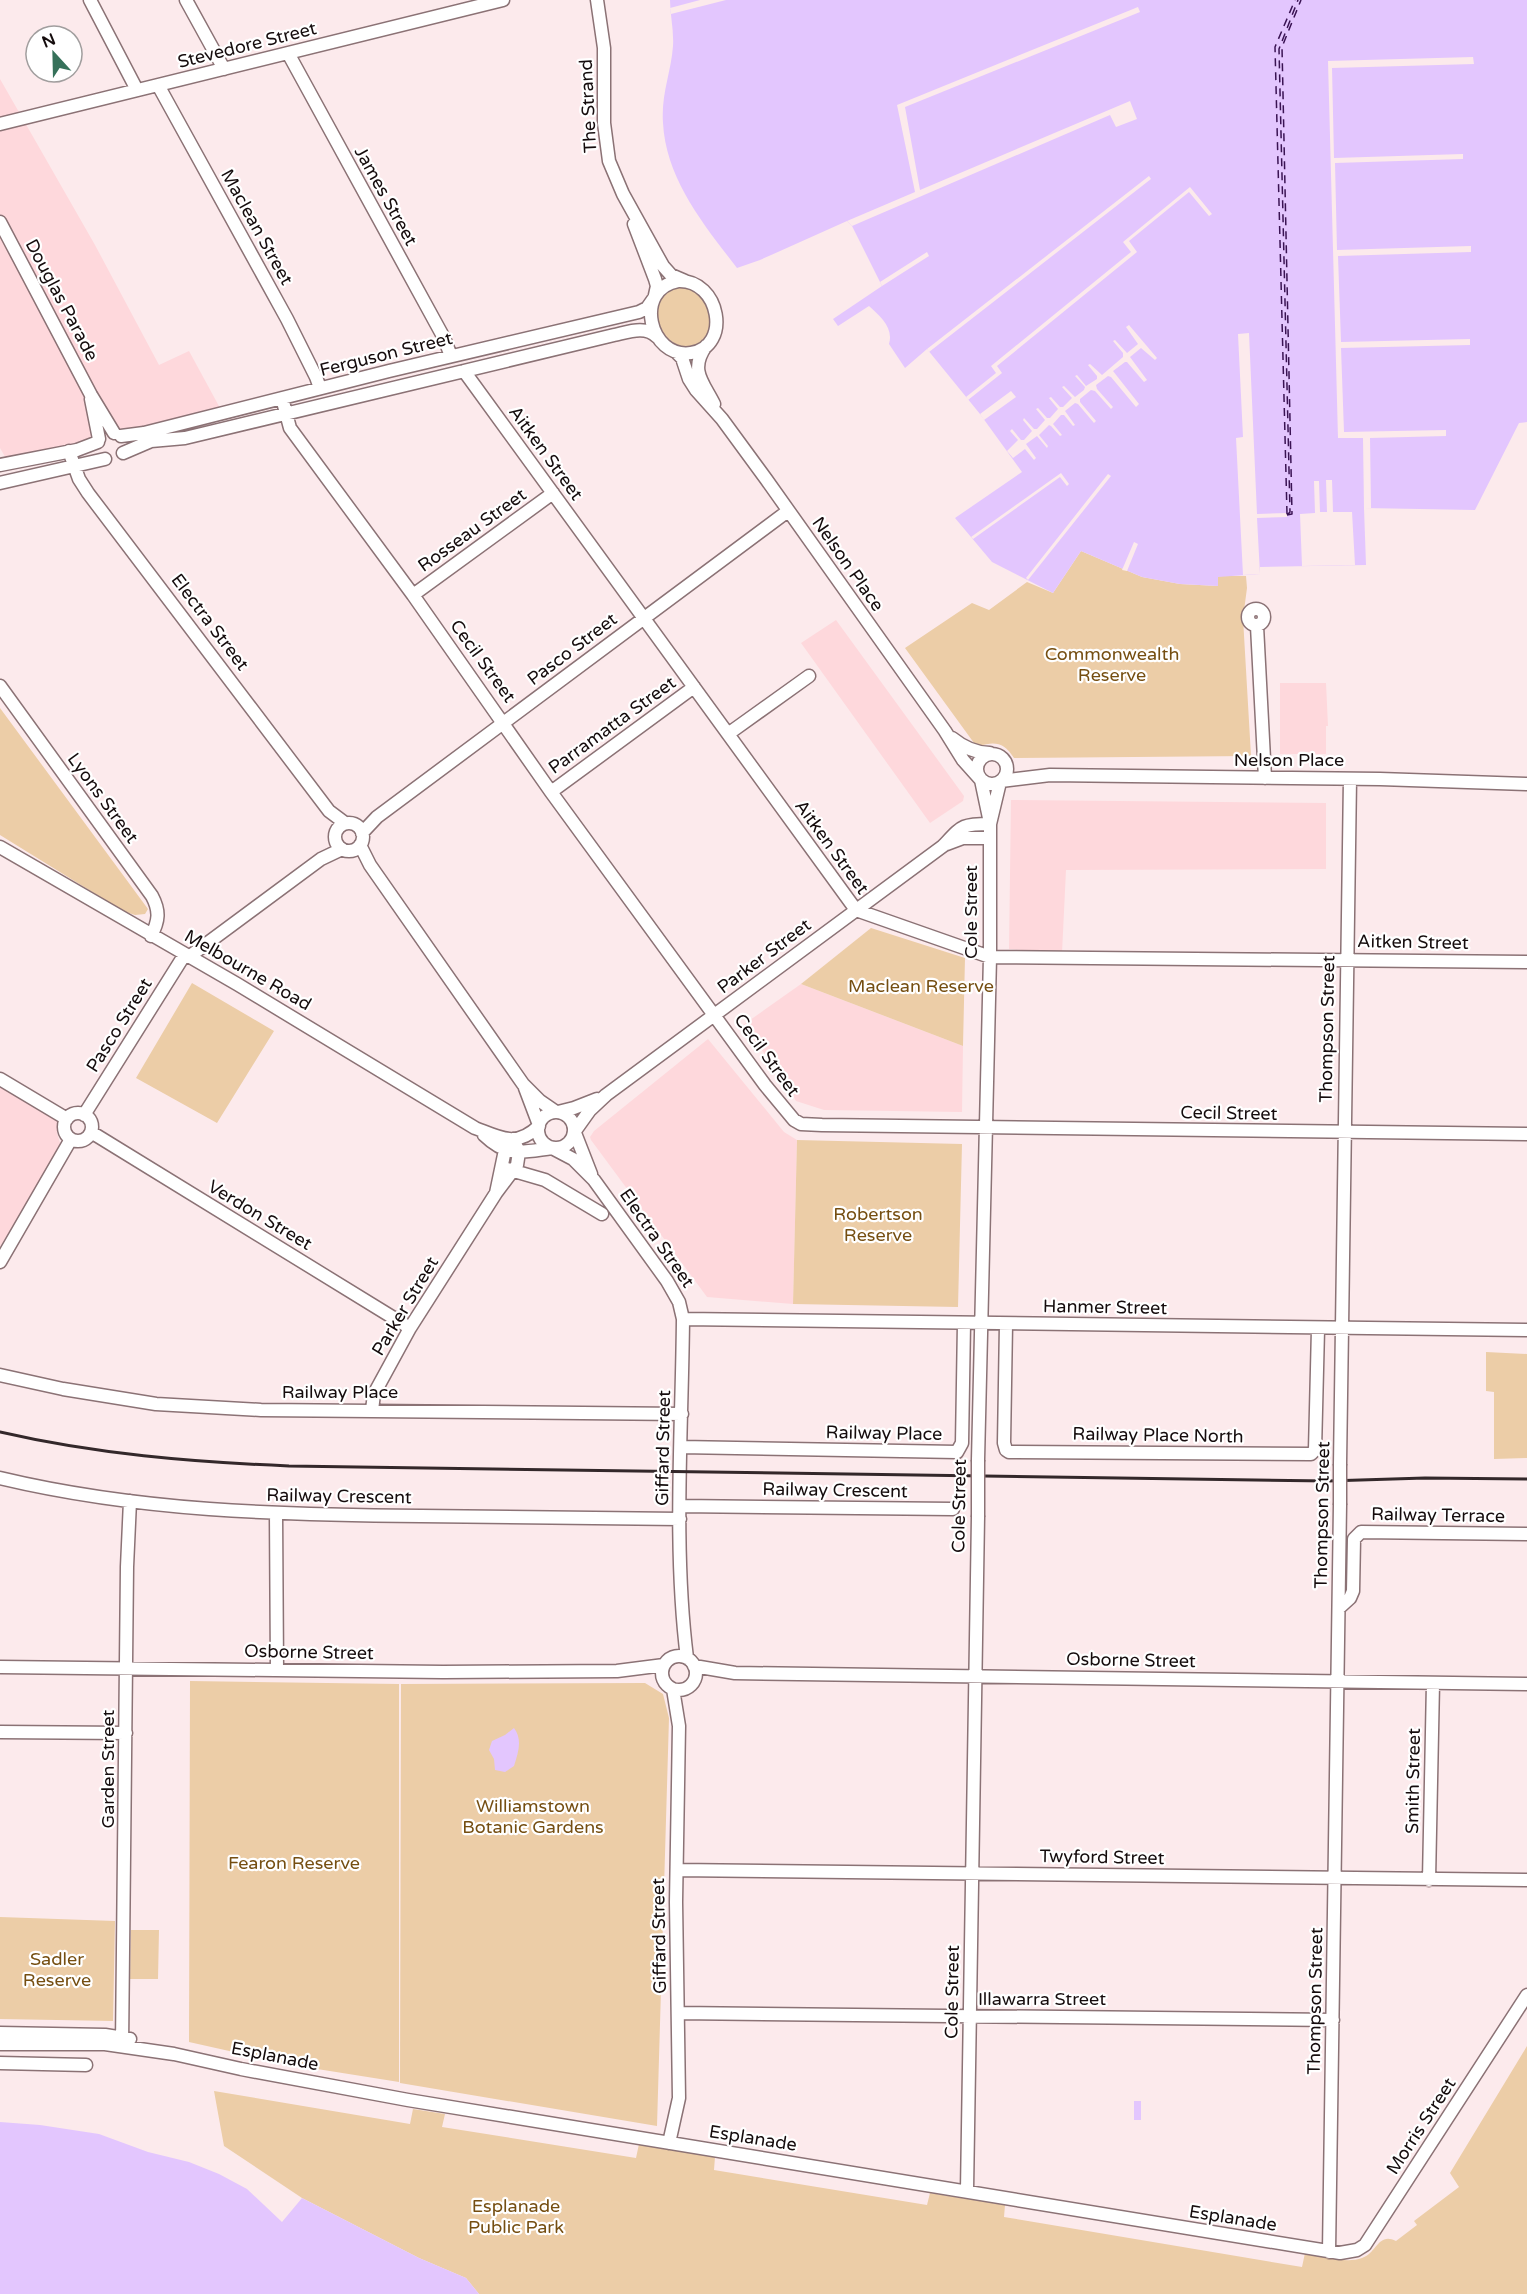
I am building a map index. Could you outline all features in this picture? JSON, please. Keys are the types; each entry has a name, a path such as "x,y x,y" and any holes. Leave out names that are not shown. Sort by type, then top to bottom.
{"street":[{"path":"90,0 137,90"},
{"path":"186,0 224,69"},
{"name":"Stevedore Street","path":"0,124 503,0"},
{"name":"The Strand","path":"597,0 604,48 605,142 615,179 666,269 675,278 686,281"},
{"name":"James Street","path":"288,53 444,338 451,356"},
{"name":"Maclean Street","path":"158,85 286,319 320,388"},
{"name":"The Strand","path":"629,207 657,286 654,297"},
{"name":"Douglas Parade","path":"0,222 91,395 117,435"},
{"path":"686,281 702,289 713,304 716,324 713,336 706,345 694,352 676,352 667,348 657,337 651,315 654,297 667,284 686,281"},
{"name":"Ferguson Street","path":"117,435 144,434 320,388 639,312 647,308 654,297"},
{"name":"Ferguson Street","path":"123,453 151,441 185,438 630,331 649,330 657,337"},
{"name":"Nelson Place","path":"706,345 699,357 699,376 722,419 945,731 963,760 981,780"},
{"name":"Nelson Place","path":"676,352 682,358 692,385 707,405 722,419"},
{"name":"Aitken Street","path":"464,371 856,910 990,957 1527,962"},
{"name":"Douglas Parade","path":"91,395 99,440"},
{"name":"Cecil Street","path":"282,398 290,428 413,595 551,792 765,1084 794,1120 801,1124 985,1128 1527,1134"},
{"path":"0,483 74,465 115,459 123,453 125,446 117,435 106,434 99,440 69,451 1,462"},
{"path":"99,440 98,452 105,459"},
{"name":"Electra Street","path":"69,451 88,493 370,865 524,1084 540,1101 557,1112"},
{"name":"Rosseau Street","path":"413,595 553,493"},
{"name":"Pasco Street","path":"84,1115 187,955 321,859 788,511"},
{"path":"1257,626 1265,778"},
{"path":"728,734 809,676"},
{"name":"Lyons Street","path":"0,686 152,896 158,907 158,914 157,926 151,936"},
{"name":"Parramatta Street","path":"551,792 694,687"},
{"name":"Nelson Place","path":"945,731 963,746 979,752 991,753"},
{"path":"991,753 1003,758 1007,769 1001,781 990,784 981,780 976,770 984,755 991,753"},
{"name":"Nelson Place","path":"1003,758 1021,770 1050,775"},
{"name":"Nelson Place","path":"1001,781 1050,775 1527,784"},
{"name":"Thompson Street","path":"1329,2252 1339,1608 1343,1133 1350,779"},
{"name":"Cole Street","path":"967,2190 978,1460 990,957 990,823 981,780"},
{"name":"Cole Street","path":"990,823 1001,781"},
{"name":"Parker Street","path":"575,1132 587,1114 606,1095 942,846 965,825 990,823"},
{"name":"Parker Street","path":"942,846 963,838 990,838"},
{"name":"Melbourne Road","path":"0,847 187,955 476,1128 498,1137 513,1139"},
{"path":"0,1078 67,1119"},
{"name":"Electra Street","path":"524,1084 539,1125"},
{"name":"Parker Street","path":"557,1112 606,1095"},
{"path":"505,1150 513,1139 527,1136 547,1115 557,1112 571,1119 575,1132 568,1145 553,1148 545,1145 540,1139 539,1125"},
{"path":"75,1114 84,1115 91,1122 91,1132 84,1139 71,1139 64,1129 67,1119 75,1114"},
{"name":"Melbourne Road","path":"476,1128 497,1147 505,1150 519,1152 553,1148"},
{"name":"Verdon Street","path":"91,1132 410,1328"},
{"name":"Electra Street","path":"575,1132 594,1180"},
{"path":"0,1262 71,1139"},
{"path":"513,1139 519,1152"},
{"name":"Electra Street","path":"553,1148 573,1159 594,1180 667,1281 681,1306 683,1319"},
{"name":"Parker Street","path":"505,1150 508,1169"},
{"name":"Parker Street","path":"372,1410 374,1394 410,1328 496,1192 508,1169 519,1162 519,1152"},
{"path":"508,1169 545,1180 602,1214"},
{"name":"Hanmer Street","path":"683,1319 1527,1330"},
{"name":"Giffard Street","path":"679,1726 691,1684 691,1662 681,1613 683,1319"},
{"name":"Railway Place","path":"681,1448 957,1452 962,1443 964,1323"},
{"name":"Railway Place North","path":"1006,1324 1004,1443 1009,1452 1311,1454 1315,1450 1318,1329"},
{"name":"Railway Place","path":"0,1375 63,1389 156,1404 261,1410 682,1414"},
{"name":"Railway Crescent","path":"0,1478 39,1488 130,1501 204,1510 276,1514 953,1509"},
{"name":"Garden Street","path":"122,2042 127,1568 130,1501"},
{"path":"276,1514 277,1670"},
{"name":"Railway Terrace","path":"1339,1608 1350,1598 1353,1591 1354,1539 1361,1532 1527,1534"},
{"name":"Giffard Street","path":"666,1667 681,1613"},
{"name":"Osborne Street","path":"0,1667 443,1672 617,1671 666,1667 691,1662 735,1673 1527,1684"},
{"path":"666,1667 666,1684 673,1689"},
{"name":"Osborne Street","path":"673,1689 735,1673"},
{"name":"Smith Street","path":"1429,1880 1433,1683"},
{"name":"Giffard Street","path":"669,2143 679,2098 677,1870 679,1726 673,1689"},
{"path":"0,1732 126,1733"},
{"name":"Twyford Street","path":"677,1870 1527,1880"},
{"name":"Morris Street","path":"1329,2252 1340,2253 1356,2250 1365,2245 1527,1995"},
{"name":"Illawarra Street","path":"678,2013 1333,2020"},
{"name":"Esplanade","path":"0,2033 122,2042 320,2084 1329,2252"},
{"name":"Esplanade","path":"0,2044 122,2042"},
{"path":"0,2063 86,2065"}],"shaded area":[{"path":"670,0 1527,0 1527,422 1519,423 1475,510 1364,508 1366,565 1260,567 1260,574 1218,577 1218,586 1180,584 1142,577 1081,551 1053,593 992,562 955,518 1022,472 980,414 927,349 905,368 889,344 888,328 869,306 838,326 833,319 882,286 852,226 847,221 737,268 700,218 671,163 663,123 663,103 673,46"},
{"path":"0,79 95,245 159,365 189,351 220,408 7,460 0,448"},
{"path":"836,620 964,796 963,801 930,823 801,643"},
{"path":"1280,683 1326,683 1328,726 1326,726 1326,754 1280,754"},
{"path":"1011,800 1326,803 1326,869 1066,870 1062,953 1009,949"},
{"path":"801,984 963,1046 962,1112 824,1110 796,1101 782,1077 743,1025"},
{"path":"708,1039 784,1132 797,1140 793,1304 707,1297 590,1137 594,1131"},
{"path":"0,1086 57,1120 57,1133 61,1146 0,1247"},
{"path":"514,1728 519,1742 514,1766 505,1772 495,1770 494,1759 489,1750 492,1741"},
{"path":"1134,2101 1141,2101 1141,2120 1134,2120"},
{"path":"0,2122 40,2125 99,2134 148,2152 189,2162 247,2189 282,2222 302,2198 419,2258 466,2278 479,2294 0,2294"}],"green space":[{"path":"677,286 693,289 699,293 710,314 709,332 701,344 690,348 679,346 668,339 660,329 656,317 656,304 664,293"},
{"name":"Commonwealth Reserve","path":"1081,551 1142,577 1180,584 1218,586 1218,576 1246,576 1247,588 1243,618 1251,756 1014,758 1007,749 999,744 979,746 974,743 905,648 972,603 989,610 1027,582 1053,593"},
{"path":"0,708 148,909 145,914 135,915 123,911 0,835"},
{"name":"Maclean Reserve","path":"871,928 965,958 963,1046 801,984"},
{"path":"192,983 274,1031 217,1123 136,1078"},
{"name":"Robertson Reserve","path":"797,1140 962,1144 958,1307 793,1304"},
{"path":"1486,1352 1527,1354 1527,1458 1494,1459 1494,1392 1486,1391"},
{"name":"Fearon Reserve","path":"190,1681 399,1684 399,2082 292,2065 189,2042"},
{"name":"Williamstown Botanic Gardens","path":"645,1683 663,1694 669,1718 657,2126 400,2083 401,1684"},
{"name":"Sadler Reserve","path":"0,1917 115,1921 113,2021 0,2019"},
{"path":"131,1930 159,1930 158,1979 130,1979"},
{"name":"Esplanade Public Park","path":"1527,2046 1527,2294 479,2294 466,2278 419,2258 302,2198 224,2146 214,2091 410,2124 413,2109 445,2114 442,2127 636,2158 639,2144 715,2157 714,2170 927,2205 930,2193 1005,2205 1004,2217 1302,2267 1305,2253 1334,2259 1356,2260 1367,2255 1385,2239 1396,2241 1417,2225 1414,2221 1459,2187 1450,2173"}],"pier":[{"path":"700,0 726,0 671,14 670,8"},
{"path":"1138,7 1140,12 905,107 920,190 1130,101 1137,119 1116,127 1110,115 852,226 847,221 915,192 897,105"},
{"path":"1473,57 1474,64 1332,68 1334,158 1463,154 1463,159 1335,163 1337,250 1471,246 1471,252 1338,256 1341,342 1470,339 1470,345 1341,348 1344,432 1446,430 1446,436 1370,438 1371,508 1364,508 1363,438 1338,438 1328,61"},
{"path":"1149,176 1151,179 929,352 927,349"},
{"path":"1190,187 1212,214 1209,216 1189,192 1129,241 1137,252 997,366 1002,373 968,400 966,397 996,373 991,366 1131,252 1123,242"},
{"path":"927,252 929,256 882,286 880,282"},
{"path":"1129,325 1157,358 1155,360 1141,348 1130,357 1147,380 1144,382 1127,362 1113,371 1139,404 1136,407 1108,376 1096,385 1113,407 1111,409 1095,391 1091,390 1080,399 1080,402 1096,421 1094,423 1075,403 1065,411 1075,425 1073,426 1064,415 1061,415 1053,424 1062,435 1060,436 1049,425 1039,435 1048,446 1047,448 1037,436 1026,444 1036,458 1034,460 1025,449 1013,458 1007,451 1018,440 1010,431 1012,429 1021,440 1024,440 1032,431 1023,420 1024,418 1034,429 1037,429 1045,420 1036,409 1038,408 1047,418 1050,418 1058,409 1049,398 1051,397 1060,407 1063,407 1072,398 1062,387 1064,386 1075,397 1084,390 1085,387 1075,376 1077,375 1086,386 1097,379 1088,365 1090,364 1102,375 1123,357 1123,353 1113,341 1115,340 1127,353 1138,344 1126,327"},
{"path":"1249,333 1257,514 1287,513 1287,517 1257,518 1260,574 1243,575 1236,438 1243,437 1238,334"},
{"path":"1011,391 1016,397 984,420 980,414"},
{"path":"1061,473 1069,484 1067,486 1060,477 973,539 971,537"},
{"path":"1108,474 1111,476 1028,580 1026,578"},
{"path":"1326,480 1332,480 1333,512 1352,512 1355,565 1302,566 1300,514 1315,513 1314,481 1319,481 1320,512 1327,512"},
{"path":"1134,542 1138,544 1127,571 1122,570"}],"ferry route":[{"path":"1287,514 1275,47 1295,0"},
{"path":"1287,515 1290,512 1279,49 1298,0"},
{"path":"1287,515 1292,514 1282,47 1301,0"}],"railway":[{"path":"0,1432 36,1440 144,1456 289,1466 1328,1481 1425,1478 1527,1479"}]}
